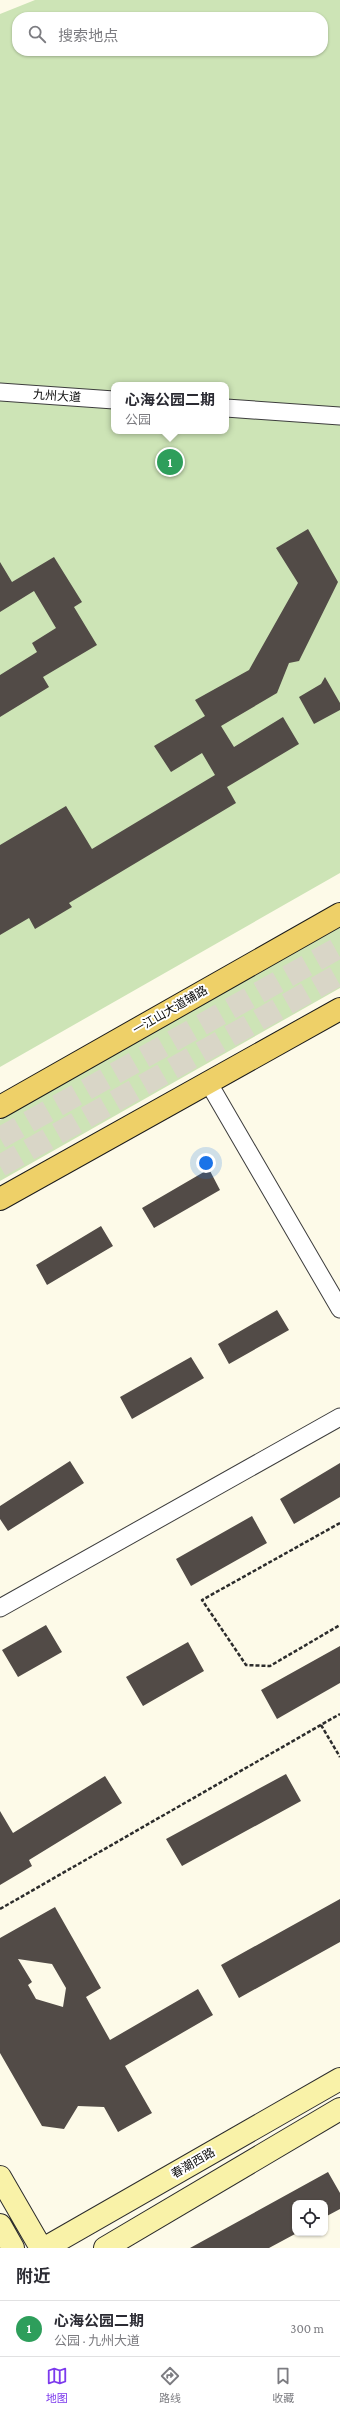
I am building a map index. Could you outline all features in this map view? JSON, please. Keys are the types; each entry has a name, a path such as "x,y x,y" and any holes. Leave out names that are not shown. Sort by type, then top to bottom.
{"main road":[{"name":"一江山大道辅路","path":"0,1107 340,914"},
{"path":"0,1199 340,1008"},
{"name":"春潮西路","path":"45,2248 340,2079"},
{"path":"106,2248 340,2109"},
{"path":"0,2177 41,2248"},
{"path":"0,2225 13,2248"}],"street":[{"name":"九州大道","path":"0,392 111,400"},
{"path":"229,408 340,416"},
{"path":"208,1082 340,1309"},
{"path":"0,1608 340,1417"}],"path":[{"path":"340,1523 202,1600 246,1664 270,1666 340,1625"},
{"path":"0,1910 340,1714"},
{"path":"321,1725 340,1757"}],"green space":[{"path":"35,0 340,0 340,873 0,1067 0,14"},
{"path":"340,927 340,988 0,1181 0,1120"}],"building":[{"path":"308,529 338,582 299,661 289,663 277,693 221,726 234,747 283,717 299,744 227,787 236,803 69,903 72,907 35,929 29,918 0,935 0,845 66,806 92,849 215,775 202,753 171,772 154,746 205,716 195,700 249,670 298,583 276,548"},
{"path":"54,557 82,602 74,607 97,645 43,677 49,687 0,717 0,675 37,652 32,643 56,628 34,591 0,612 0,562 12,582"},
{"path":"325,677 340,703 340,710 314,724 299,697 321,684"},
{"path":"209,1169 220,1190 154,1228 142,1208"},
{"path":"101,1226 113,1246 47,1285 36,1265"},
{"path":"277,1310 289,1330 229,1364 218,1344"},
{"path":"191,1357 204,1378 132,1419 120,1397"},
{"path":"70,1461 84,1483 8,1531 0,1519 0,1506"},
{"path":"340,1463 340,1497 294,1524 280,1499"},
{"path":"252,1516 267,1543 191,1586 176,1559"},
{"path":"46,1625 62,1652 18,1677 2,1650"},
{"path":"188,1642 204,1671 143,1706 126,1677"},
{"path":"340,1646 340,1683 277,1719 261,1690"},
{"path":"286,1774 301,1801 182,1866 166,1839"},
{"path":"105,1776 122,1803 29,1860 32,1866 0,1885 0,1811 13,1833"},
{"path":"340,1899 340,1942 239,1998 221,1965"},
{"path":"55,1907 101,1988 86,1997 110,2040 198,1989 213,2015 125,2066 152,2113 118,2132 104,2107 78,2106 64,2129 42,2126 0,2053 0,1938","holes":["18,1959 52,1964 66,1988 63,2007 36,1999 28,1985 32,1982"]},
{"path":"328,2172 340,2193 340,2209 328,2215 328,2200 292,2200 292,2236 269,2248 190,2248"}],"tunnel":[{"path":"0,1138 340,947"},
{"path":"0,1166 340,974"}],"place":[{"name":"心海公园二期","path":"170,462"}]}
